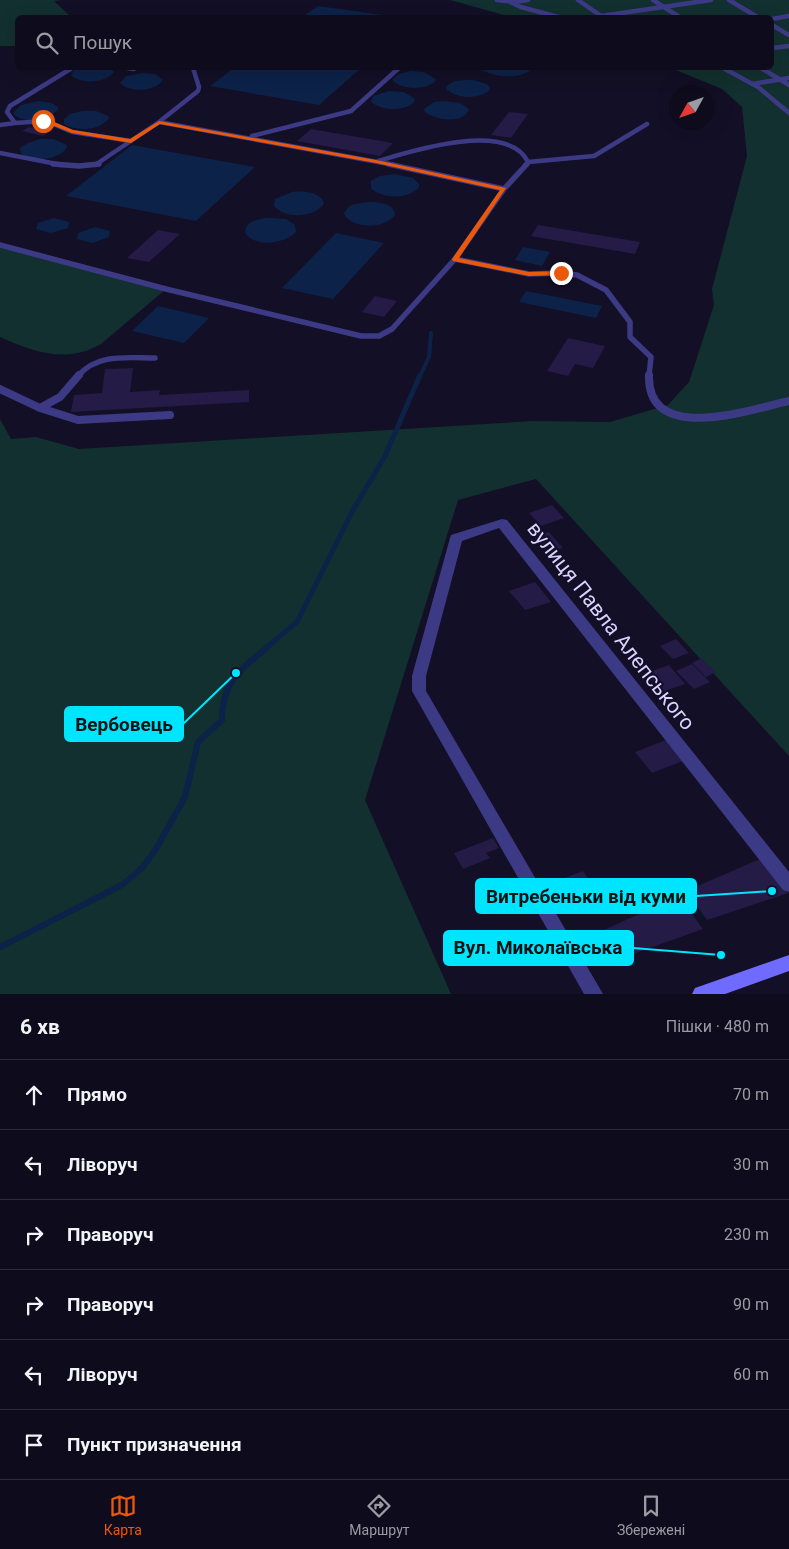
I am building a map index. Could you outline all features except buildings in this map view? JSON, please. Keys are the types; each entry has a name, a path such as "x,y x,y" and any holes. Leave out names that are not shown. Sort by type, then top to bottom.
{"street":[{"name":"вулиця Павла Алепського","path":"594,994 419,691 418,676 456,538 502,524 789,885"},
{"path":"701,994 789,964"}],"lane":[{"path":"497,0 528,0"},
{"path":"578,0 599,15"},
{"path":"652,0 676,15"},
{"path":"614,15 711,0"},
{"path":"729,0 754,15"},
{"path":"507,1 552,15"},
{"path":"774,19 789,16"},
{"path":"774,26 789,35"},
{"path":"774,48 789,46"},
{"path":"15,123 6,112 10,106 69,70"},
{"path":"0,153 41,161 91,166 99,164 159,122 198,91 199,87 194,70"},
{"path":"245,137 260,135 351,111 397,70"},
{"path":"729,70 781,104 789,113"},
{"path":"765,70 789,85"},
{"path":"752,84 789,78"},
{"path":"0,125 46,121 72,132 131,141"},
{"path":"159,122 376,161 504,189"},
{"path":"0,245 166,289 368,337 379,336 392,329 455,259 504,189 528,162 594,156 647,124"},
{"path":"376,161 445,143 480,140 501,143 515,148 524,154 528,162"},
{"path":"455,259 529,274 561,273 577,275 606,290 630,322 630,337 651,357 649,382 651,392 656,401 668,412 697,419 723,418 789,401"},
{"path":"40,408 60,398 90,363 106,360 155,358"},
{"path":"0,389 40,408 78,420 170,415"}],"green space":[{"path":"0,0 63,0 54,1 69,15 15,15 15,46 0,46"},
{"path":"450,0 789,0 789,756 536,479 458,500 365,800 451,994 0,994 0,419 11,439 36,437 79,449 533,421 610,422 668,405 689,382 714,305 712,289 747,156 742,107 722,89 676,70 774,70 774,15 504,15"},
{"path":"0,245 166,289 101,344 88,350 63,355 38,351 0,337"}],"water":[{"path":"318,6 383,15 305,15"},
{"path":"74,70 112,70 114,72 105,79 93,81 81,80 71,75"},
{"path":"231,70 359,70 319,105 210,86"},
{"path":"483,70 530,70 515,76 499,76"},
{"path":"411,71 424,72 436,79 435,82 420,88 414,88 403,86 393,81 399,74"},
{"path":"143,73 155,74 163,80 154,87 142,90 135,90 120,83 126,76"},
{"path":"473,80 487,84 490,88 489,91 474,97 468,97 452,93 446,87 455,81"},
{"path":"389,91 404,92 415,99 414,102 398,109 387,109 371,102 373,96"},
{"path":"39,101 51,103 58,107 58,109 43,119 36,120 23,119 13,113 21,105"},
{"path":"434,102 460,103 469,109 461,117 449,120 435,117 425,112 424,109"},
{"path":"82,111 96,111 109,118 100,126 88,129 69,127 64,124 64,119 70,114"},
{"path":"40,139 54,139 67,145 67,147 58,155 46,159 26,157 21,154 20,148"},
{"path":"132,145 255,167 196,221 66,196"},
{"path":"394,174 413,178 419,184 419,187 409,194 395,197 381,194 371,188 371,181 380,176"},
{"path":"292,192 314,194 321,198 324,202 323,205 312,212 298,215 285,213 274,206 275,199"},
{"path":"369,202 389,206 395,215 384,223 370,226 356,223 345,216 344,213 349,206"},
{"path":"54,218 69,222 68,228 51,233 36,229 38,223"},
{"path":"272,218 286,219 295,225 296,232 278,242 270,243 256,241 245,233 248,225 254,221"},
{"path":"95,227 110,231 109,237 92,243 77,239 78,233"},
{"path":"336,233 384,243 333,299 282,288"},
{"path":"523,247 550,252 542,266 515,260"},
{"path":"526,291 602,306 596,318 519,302"},
{"path":"158,306 209,318 184,343 132,331"}],"waterway":[{"path":"420,376 429,357 431,333"},
{"path":"267,647 297,622 352,512 385,456 420,375"},
{"path":"0,947 122,885 142,868 156,849 185,797 198,742 222,720 223,707 230,685 242,669 269,646"}],"place":[{"name":"Вербовець","path":"236,673"},
{"name":"Витребеньки від куми","path":"772,891"},
{"name":"Вул. Миколаївська","path":"721,955"}],"route":[{"path":"43,121 51,122 72,132 131,141 159,122 376,161 504,189 455,259 529,274 561,273"}]}
